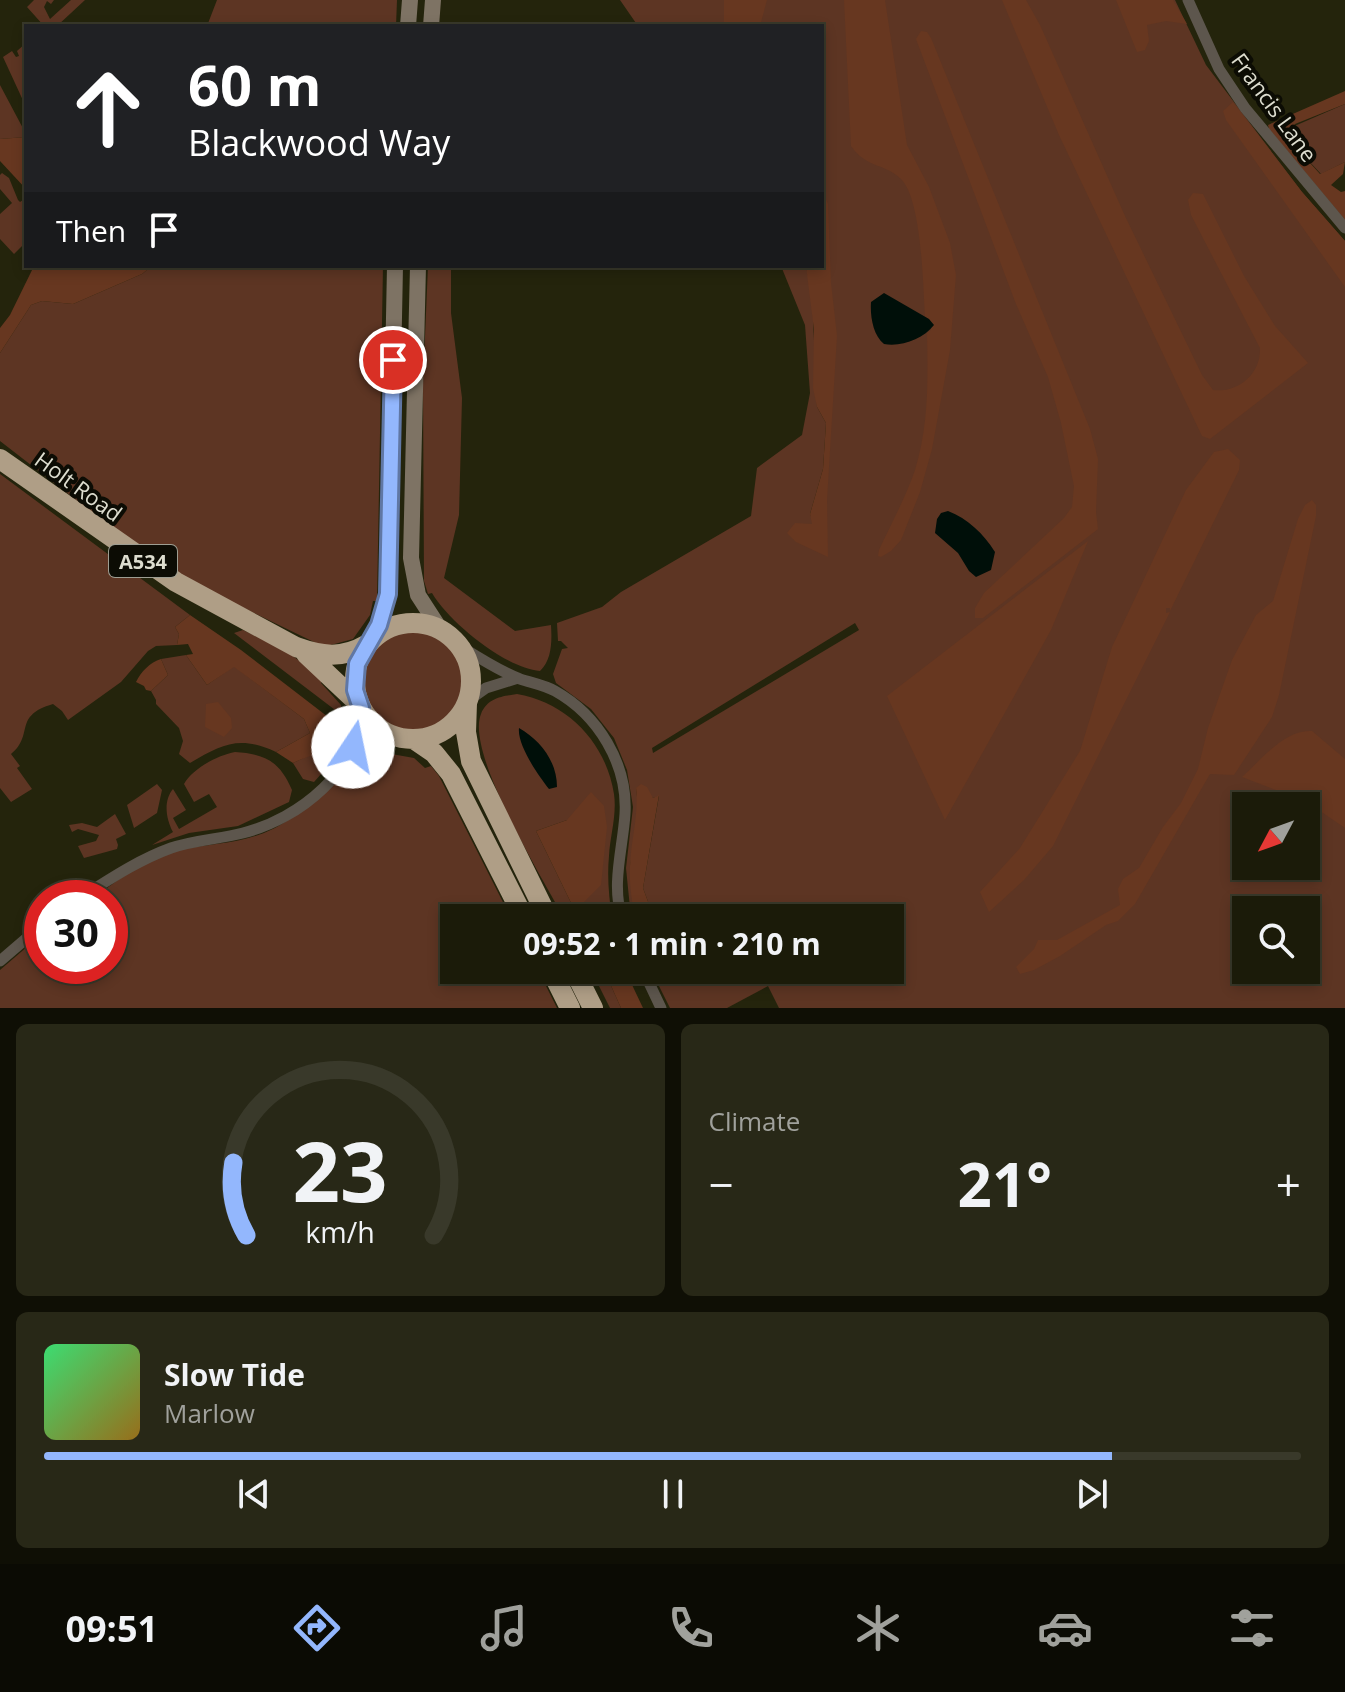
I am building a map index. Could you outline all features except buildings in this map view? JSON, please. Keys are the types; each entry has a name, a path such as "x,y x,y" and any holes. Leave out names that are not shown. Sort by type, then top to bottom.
{"highway":[{"name":"Holt Road","path":"0,459 176,582 296,647 333,656 353,652 368,643"},
{"path":"517,904 451,774 434,753 407,739 381,731 360,706 354,678 357,664 368,643 392,626 423,623 440,629 460,646 469,664 471,677 466,732 471,761 541,904"},
{"name":"Holt Road","path":"296,647 337,680 360,706"},
{"path":"407,739 432,737 447,729 468,701"},
{"path":"558,984 570,1008"},
{"path":"581,984 593,1008"}],"street":[{"path":"408,24 410,0"},
{"path":"431,24 433,0"},
{"name":"Francis Lane","path":"1188,0 1219,69 1245,108 1345,228"},
{"path":"368,643 385,609 389,574 395,268"},
{"path":"418,268 411,558 418,595 440,629"},
{"path":"460,646 518,678 542,686 571,702 595,727 615,757 625,805 618,869 620,904"},
{"path":"468,701 486,688 518,678"},
{"path":"107,880 127,867 174,848 245,833 289,815 320,791 345,760 357,736 360,706"},
{"path":"345,760 378,741 407,739"},
{"path":"0,961 24,940"},
{"path":"650,984 661,1008"}],"shaded area":[{"path":"34,0 54,0 51,4 47,1 44,7 50,19 71,0 85,0 59,24 42,24 27,7"},
{"path":"217,0 397,0 396,24 208,24"},
{"path":"620,0 1175,0 1206,65 1302,192 1345,241 1345,1008 779,1008 768,986 727,1008 670,1008 658,984 904,984 904,904 649,904 643,888 659,796 653,798 636,788 638,806 630,867 634,904 630,904 626,868 633,807 627,770 614,738 591,709 556,683 553,674 562,649 568,648 558,641 557,623 602,607 621,592 751,516 757,468 802,435 810,393 805,325 782,268 806,268 812,296 817,407 826,423 823,469 810,514 820,540 834,344 824,216 824,24 637,24","holes":["855,623 859,630 653,753 652,748"]},
{"path":"724,0 767,0 761,24 724,24"},
{"path":"844,0 885,0 907,145 929,187 950,243 956,275 950,350 932,449 920,492 901,540 881,557 878,556 879,550 907,490 920,453 927,402 927,333 931,330 929,319 925,317 920,244 908,190 895,174 863,159 851,146"},
{"path":"1002,0 1026,0 1040,25 1125,216 1202,375 1213,390 1231,388 1246,380 1257,366 1260,348 1191,215 1188,200 1193,193 1203,194 1244,276 1275,326 1308,363 1210,439 1202,436 1059,135"},
{"path":"1116,0 1173,0 1187,24 1166,21 1147,25 1149,41 1145,50 1137,52"},
{"path":"921,31 927,32 931,38 1090,429 1098,459 1098,529 983,618 975,618 975,608 984,593 1064,518 1072,507 1074,486 1048,377 1016,304 916,39"},
{"path":"24,45 24,103 3,57 12,51 16,57 19,56 17,51"},
{"path":"0,85 24,130 24,137 0,139"},
{"path":"1345,91 1345,104 1295,124 1288,134 1320,174 1345,162 1343,174 1331,185 1341,192 1345,191 1345,220 1268,125"},
{"path":"1233,102 1302,192 1345,241 1345,287 1226,120 1223,111"},
{"path":"1345,104 1345,162 1321,174 1293,144 1288,134 1290,128"},
{"path":"24,137 24,187 0,161 0,139"},
{"path":"2,173 9,178 18,200 24,199 24,244 14,254 0,239 0,214 12,203 0,189"},
{"path":"824,194 828,204 837,336 827,500 828,557 796,542 787,533 795,523 812,524 810,514 823,469 826,423 817,407 813,388 814,330 806,268 824,268"},
{"path":"33,268 150,268 73,304 42,301 31,305 0,353 0,328 10,315"},
{"path":"150,268 383,268 377,601 373,601 370,615 353,639 327,646 316,643 169,572 0,441 0,353 31,305 42,301 73,304"},
{"path":"428,268 451,268 451,313 462,398 459,515 444,578 515,631 551,625 549,656 540,671 511,662 479,642 451,617 432,593 428,594 424,581 423,384"},
{"path":"884,293 934,325 912,341 884,344 875,330 871,302"},
{"path":"1228,449 1240,460 1239,470 1170,611 1166,608 1166,613 1170,612 1053,846 1024,880 989,912 980,892 1020,848 1080,751 1112,647 1186,490 1214,452"},
{"path":"0,474 190,615 175,627 179,634 177,645 156,646 148,651 121,682 68,720 53,704 33,714 22,740 11,754 32,789 11,802 0,788"},
{"path":"1312,500 1316,505 1316,516 1272,717 1234,775 1210,774 1135,904 1118,921 1106,925 1060,956 1020,974 1016,967 1034,949 1038,940 1057,940 1120,905 1118,889 1123,879 1139,868 1181,803 1198,769 1208,728 1232,660 1256,615 1273,601 1298,519 1305,505"},
{"path":"948,511 968,522 990,545 995,552 991,570 976,577 958,553 935,533 937,519 941,513"},
{"path":"1088,541 1051,630 945,820 887,696"},
{"path":"190,615 332,720 335,729 330,743 293,763 276,752 310,733 304,719 234,667 207,685 186,655 193,654 188,644 177,645 179,634 175,627"},
{"path":"243,630 286,651 323,678 321,683 341,705 343,716 234,633"},
{"path":"413,632 432,635 448,646 459,662 462,681 459,700 448,716 432,727 413,730 394,727 378,716 367,700 364,681 367,662 378,646 394,635"},
{"path":"186,655 207,685 234,666 304,719 310,733 276,752 252,744 232,744 190,763 179,754 183,741 179,728 156,704 151,691 168,675 161,659"},
{"path":"161,659 168,675 151,691 146,690 136,682 146,668"},
{"path":"517,694 553,706 582,728 603,758 615,802 608,872 610,904 574,904 567,820 536,831 572,904 556,904 524,847 484,757 479,732 484,709 491,701"},
{"path":"218,702 231,718 232,728 224,737 205,727 206,704"},
{"path":"519,728 546,752 554,768 557,787 549,789 534,768 521,743"},
{"path":"1312,731 1345,759 1345,828 1320,811 1320,792 1281,792 1242,777 1283,740"},
{"path":"318,751 330,764 314,782 303,779 293,763"},
{"path":"235,752 255,755 277,766 292,790 289,802 238,826 189,833 152,845 173,832 167,810 173,789 186,810 173,818 179,829 217,807 209,794 194,802 184,784 206,764"},
{"path":"386,753 414,758 425,768 431,766 439,776 504,904 440,904 440,984 545,984 557,1008 0,1008 0,970 24,949 24,984 128,984 128,880 119,880 167,853 243,839 275,828 296,815 342,773 345,776 360,760"},
{"path":"157,784 162,790 157,813 134,828 127,805"},
{"path":"641,784 647,787 653,798 659,795 643,888 649,904 633,904 630,886 636,788"},
{"path":"591,792 604,806 607,827 601,885 582,904 572,904 536,831 567,820"},
{"path":"115,814 126,834 116,839 117,849 84,858 78,846 96,841 99,835 78,829 72,832 69,825 82,823 97,827"},
{"path":"598,984 610,984 621,1008 610,1008"},
{"path":"610,984 632,984 643,1008 621,1008"}],"route":[{"path":"353,747 361,719 354,678 357,664 379,625 388,594 393,360"}]}
